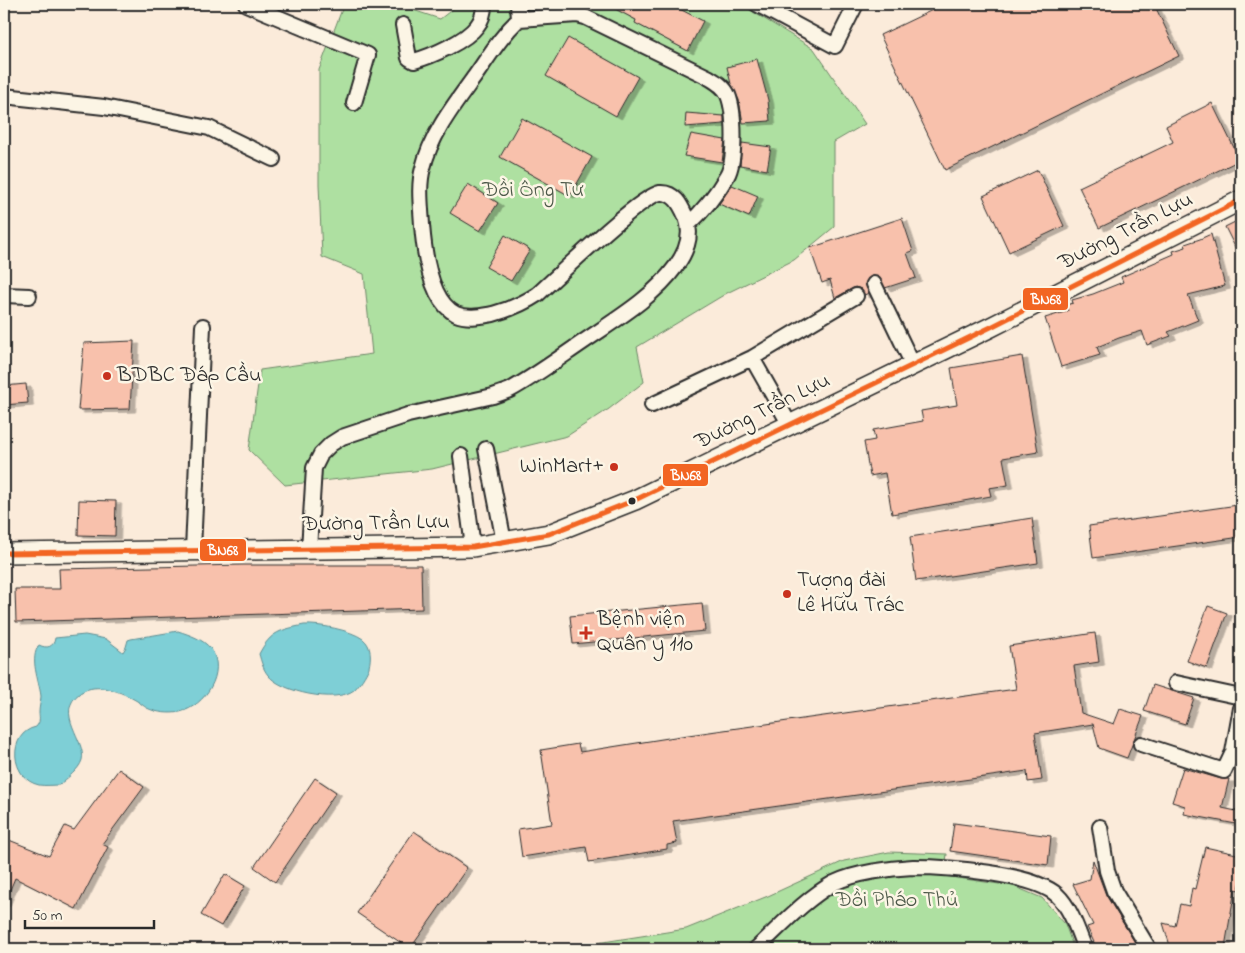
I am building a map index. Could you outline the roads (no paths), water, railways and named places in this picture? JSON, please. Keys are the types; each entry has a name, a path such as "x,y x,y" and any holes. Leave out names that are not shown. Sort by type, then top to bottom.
{"main road":[{"name":"Đường Trần Lựu","path":"4,553 473,547 550,534 635,500 991,327 1241,200"}],"street":[{"path":"246,4 368,55 354,103"},
{"path":"403,25 409,58 414,61 466,37 477,26 484,13 484,4"},
{"path":"518,4 519,19"},
{"path":"756,4 835,46 856,4"},
{"path":"308,549 314,468 321,454 330,444 342,437 408,415 493,396 510,390 618,318 663,280 677,265 687,249 688,225 677,199 661,193 652,196 631,210 538,294 523,304 510,310 468,317 455,313 445,303 437,292 430,275 423,238 421,182 423,168 430,148 448,114 502,37 519,19 577,15 585,17 708,77 720,85 728,95 732,110 733,130 728,174 706,208 688,225"},
{"path":"4,96 104,107 210,128 273,159"},
{"path":"874,284 913,365"},
{"path":"4,295 29,296"},
{"path":"652,405 752,358 856,296"},
{"path":"193,550 203,326"},
{"path":"752,358 790,425"},
{"path":"486,449 504,542"},
{"path":"460,456 473,547"},
{"path":"1176,683 1241,697"},
{"path":"1141,744 1224,771 1237,752 1241,708"},
{"path":"1100,827 1107,871 1114,891 1149,949"},
{"path":"756,949 811,900 835,883 884,870 913,868 987,873 1034,882 1058,895 1069,912 1084,949"}],"water":[{"path":"304,625 343,630 358,636 366,642 370,652 369,667 354,690 335,696 309,694 284,686 268,675 263,668 259,654 263,646 277,633"},
{"path":"178,631 204,643 211,649 215,658 215,677 211,687 198,703 180,712 163,713 147,708 117,691 102,688 87,690 80,693 73,701 70,709 70,718 82,752 82,760 78,767 59,785 39,785 29,781 22,774 16,756 17,746 20,738 39,723 41,696 35,657 39,645 47,647 52,645 55,638 85,635 106,639 123,652 128,640"}],"place":[{"name":"BDBC Đáp Cầu","path":"107,376"},
{"name":"WinMart+","path":"614,467"},
{"name":"Tượng đài Lê Hữu Trác","path":"787,594"},
{"name":"Bệnh viện Quân y 110","path":"586,633"}],"park label":[{"name":"Đồi Ông Tư","path":"533,191"},
{"name":"Đồi Pháo Thủ","path":"897,901"}]}
